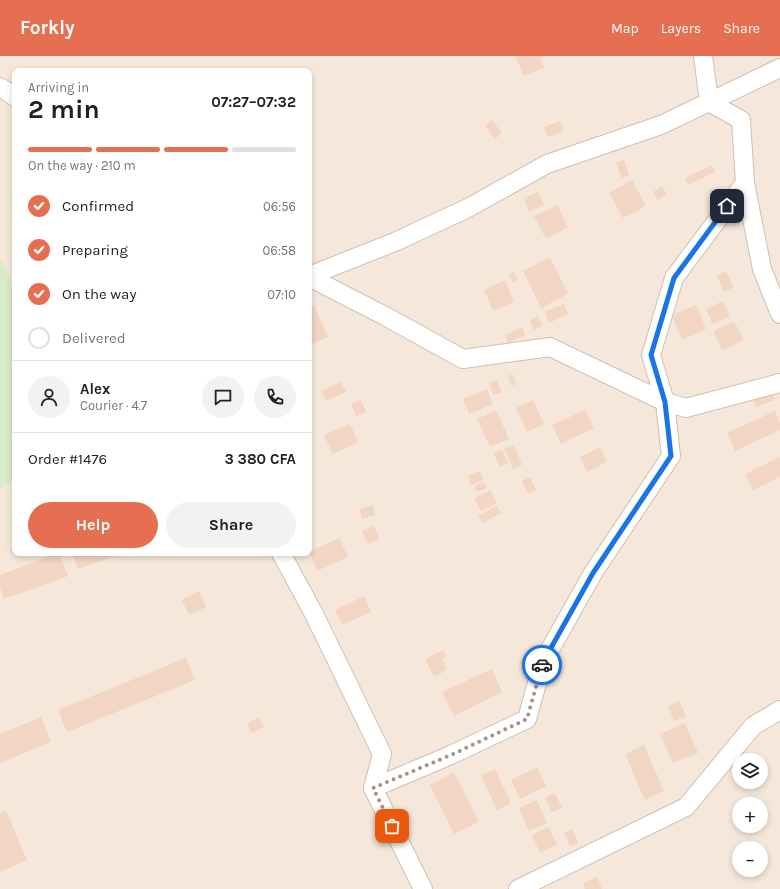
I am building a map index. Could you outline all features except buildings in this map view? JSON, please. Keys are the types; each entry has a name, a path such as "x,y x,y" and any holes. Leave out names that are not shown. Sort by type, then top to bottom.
{"street":[{"path":"703,56 709,102"},
{"path":"312,276 468,208 547,164 661,125 780,68"},
{"path":"0,87 12,95"},
{"path":"709,102 741,120 744,183 762,269 780,314"},
{"path":"373,788 451,755 527,719 543,662 593,573 671,456 665,402 651,355 674,278 744,183"},
{"path":"312,279 385,316 463,359 550,347 665,402 686,408 780,383"},
{"path":"283,556 314,614 382,754 373,788 423,889"},
{"path":"518,889 686,807 753,726 780,710"}],"shaded area":[{"path":"0,56 780,56 780,889 0,889"}],"green space":[{"path":"0,257 12,283 12,482 0,488"}],"way so far":[{"path":"392,826 373,788 451,755 527,719 542,665"}],"route":[{"path":"542,665 593,573 671,456 665,402 651,355 674,278 727,206"}]}
